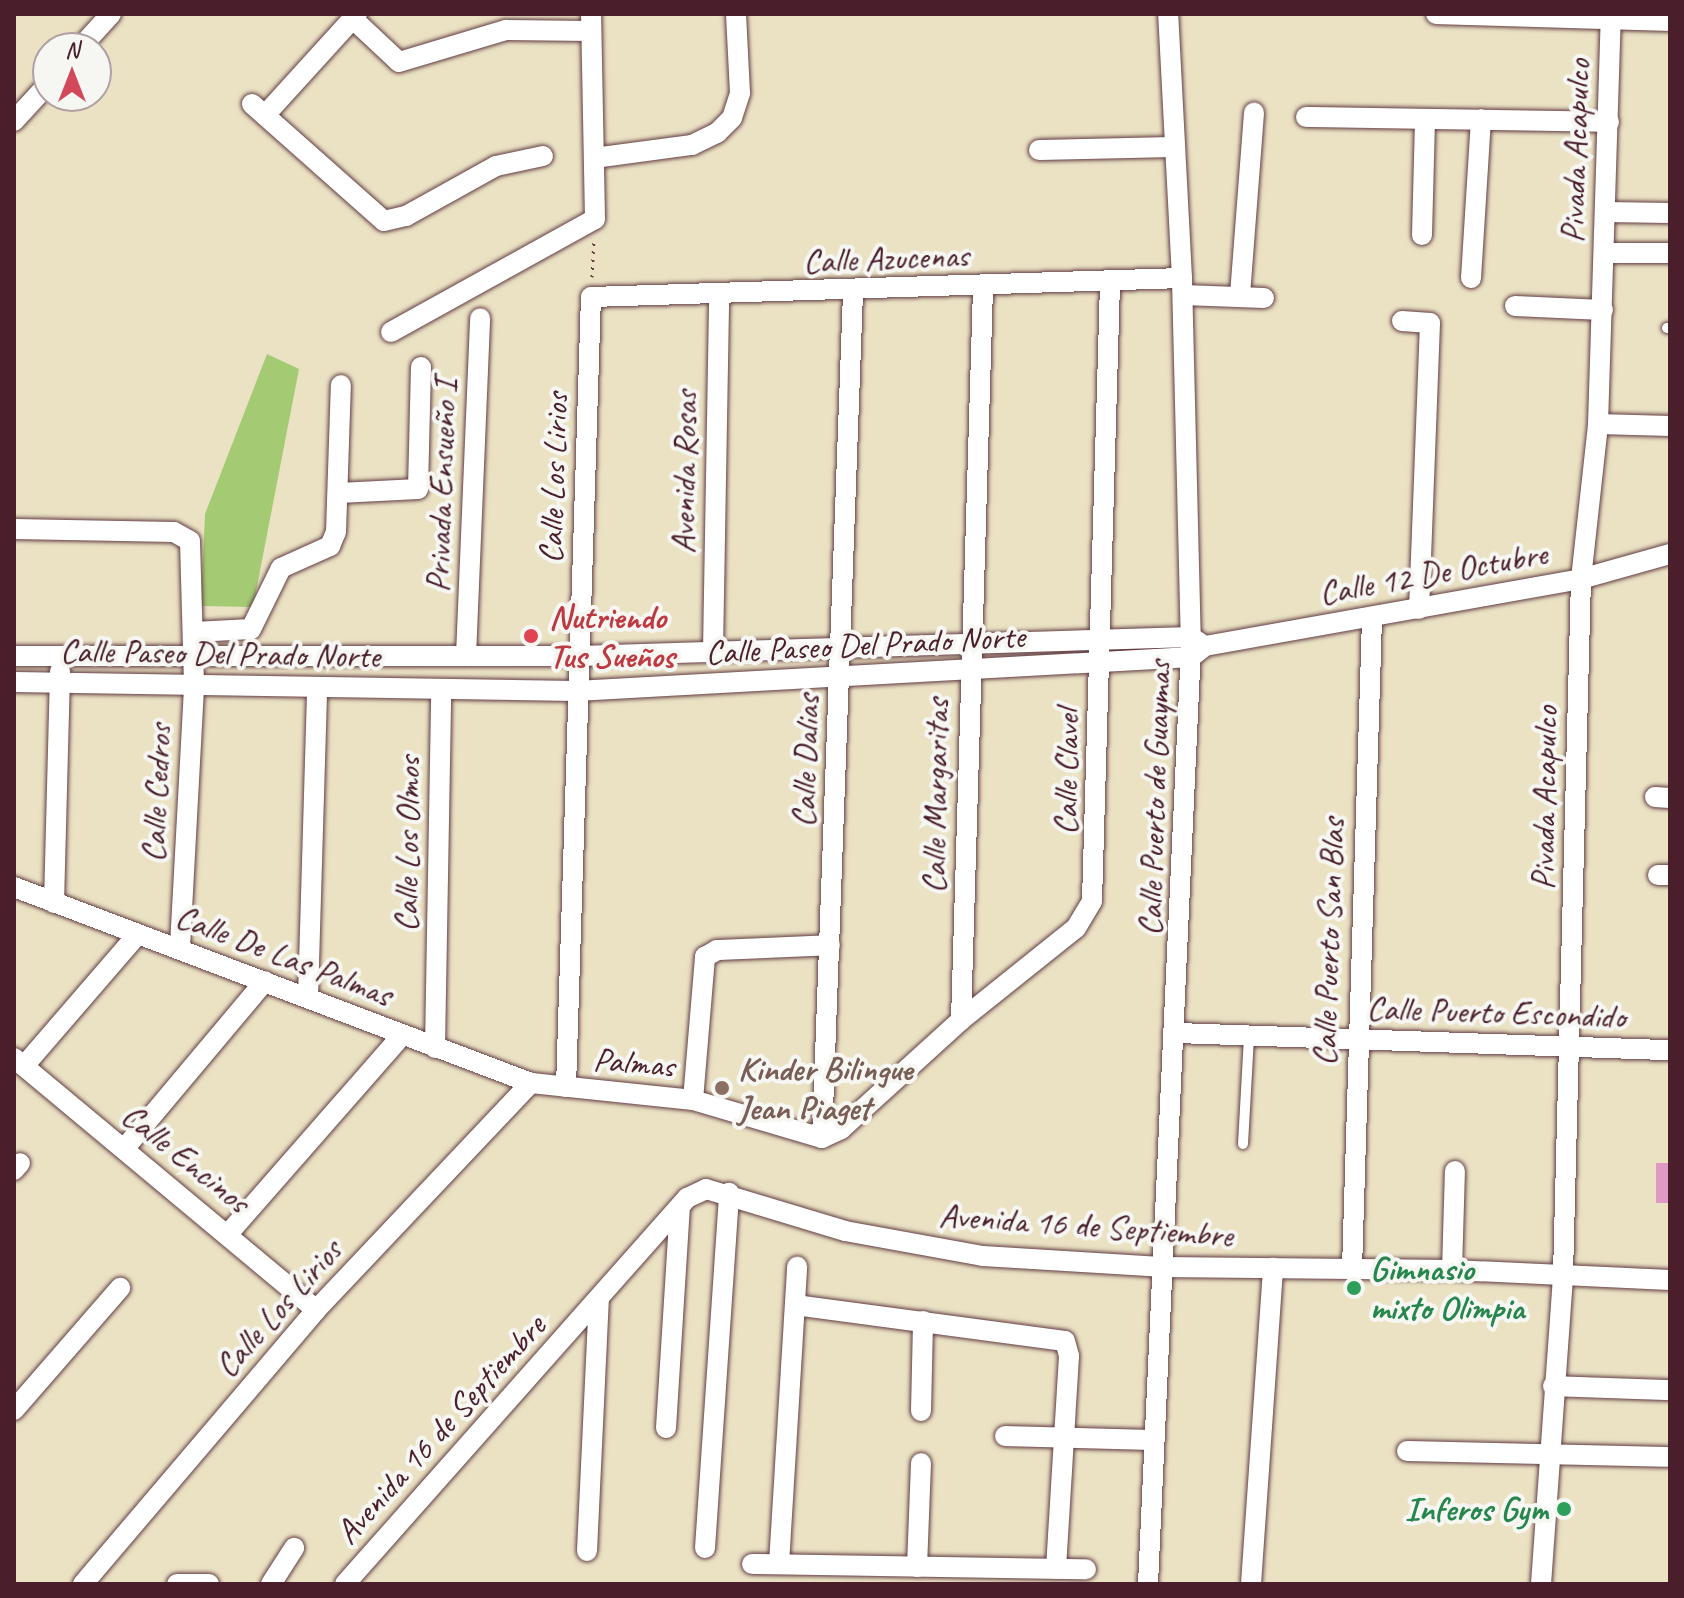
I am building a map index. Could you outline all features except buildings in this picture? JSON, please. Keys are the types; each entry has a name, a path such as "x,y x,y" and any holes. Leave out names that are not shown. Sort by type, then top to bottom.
{"street":[{"path":"95,32 111,14"},
{"path":"594,158 692,145 725,125 740,93 736,14"},
{"name":"Calle Puerto de Guaymas","path":"1148,1584 1151,1440 1177,1033 1196,647 1168,14"},
{"path":"1436,14 1670,21"},
{"path":"391,332 595,219 591,22 519,22 399,62 354,16 259,110 384,221 406,216 496,166 543,156"},
{"name":"Pivada Acapulco","path":"1541,1584 1563,1275 1581,579 1598,424 1611,17"},
{"path":"14,121 32,101"},
{"path":"1240,295 1254,113"},
{"path":"1306,117 1609,122"},
{"path":"1422,235 1425,119"},
{"path":"1471,278 1481,119"},
{"path":"1039,150 1174,147"},
{"path":"1606,212 1670,213"},
{"path":"1605,253 1670,253"},
{"name":"Calle Azucenas","path":"591,297 853,292 1110,282 1182,287 1264,298"},
{"name":"Calle Clavel","path":"822,1138 841,1129 961,1020 1086,917 1095,884 1110,282"},
{"name":"Calle Margaritas","path":"961,1020 983,287"},
{"name":"Calle Dalias","path":"822,1138 853,292"},
{"name":"Avenida Rosas","path":"713,650 719,295"},
{"name":"Calle Los Lirios","path":"566,1087 576,691 591,297"},
{"path":"1515,306 1603,310"},
{"name":"Privada Ensueño I","path":"466,656 480,318"},
{"path":"1402,321 1430,323 1419,609"},
{"path":"339,493 418,489 421,367"},
{"path":"194,632 251,629 281,568 330,546 336,532 339,493 341,385"},
{"path":"1598,424 1670,426"},
{"name":"Calle Cedros","path":"14,529 174,532 188,537 194,688 180,949"},
{"name":"Calle 12 De Octubre","path":"1196,647 1581,579 1670,554"},
{"name":"Calle Puerto San Blas","path":"1352,1269 1356,1039 1372,617"},
{"name":"Calle Paseo Del Prado Norte","path":"14,656 579,656 1100,641 1196,647"},
{"name":"Calle Paseo Del Prado Norte","path":"14,682 194,688 576,691 1100,664 1196,647"},
{"path":"54,903 59,656"},
{"path":"308,997 317,689"},
{"name":"Calle Los Olmos","path":"435,1048 441,689"},
{"name":"Calle De Las Palmas","path":"14,887 531,1083"},
{"path":"19,1062 138,934"},
{"path":"693,1100 705,957 717,950 830,945"},
{"path":"124,1149 265,981"},
{"name":"Calle Puerto Escondido","path":"1177,1033 1670,1050"},
{"path":"228,1234 402,1035"},
{"name":"Calle Encinos","path":"19,1062 316,1310"},
{"name":"Calle Los Lirios","path":"83,1584 316,1310 531,1083"},
{"name":"Palmas","path":"531,1083 693,1100 822,1138"},
{"path":"1452,1270 1455,1171"},
{"name":"Avenida 16 de Septiembre","path":"345,1584 680,1206 697,1191 729,1193 845,1231 938,1249 1161,1267 1452,1270 1670,1280"},
{"path":"705,1548 729,1193"},
{"path":"666,1428 680,1206"},
{"path":"779,1564 797,1267"},
{"path":"1251,1584 1273,1268"},
{"path":"14,1410 120,1288"},
{"path":"587,1551 599,1298"},
{"path":"795,1305 1065,1341 1069,1356 1056,1569"},
{"path":"921,1411 923,1321"},
{"path":"1553,1386 1670,1390"},
{"path":"1005,1436 1151,1440"},
{"path":"1407,1451 1667,1457"},
{"path":"917,1567 921,1463"},
{"path":"271,1584 294,1548"},
{"path":"752,1564 1086,1569"},
{"path":"177,1584 209,1584"}],"lane":[{"path":"1243,1144 1249,1035"}],"path":[{"path":"591,297 595,219"}],"green space":[{"path":"267,354 299,369 253,607 201,606 205,514"}],"place":[{"name":"Nutriendo Tus Sueños","path":"531,636"},
{"name":"Kinder Bilingue Jean Piaget","path":"722,1088"},
{"name":"Gimnasio mixto Olimpia","path":"1354,1288"},
{"name":"Inferos Gym","path":"1564,1509"}]}
